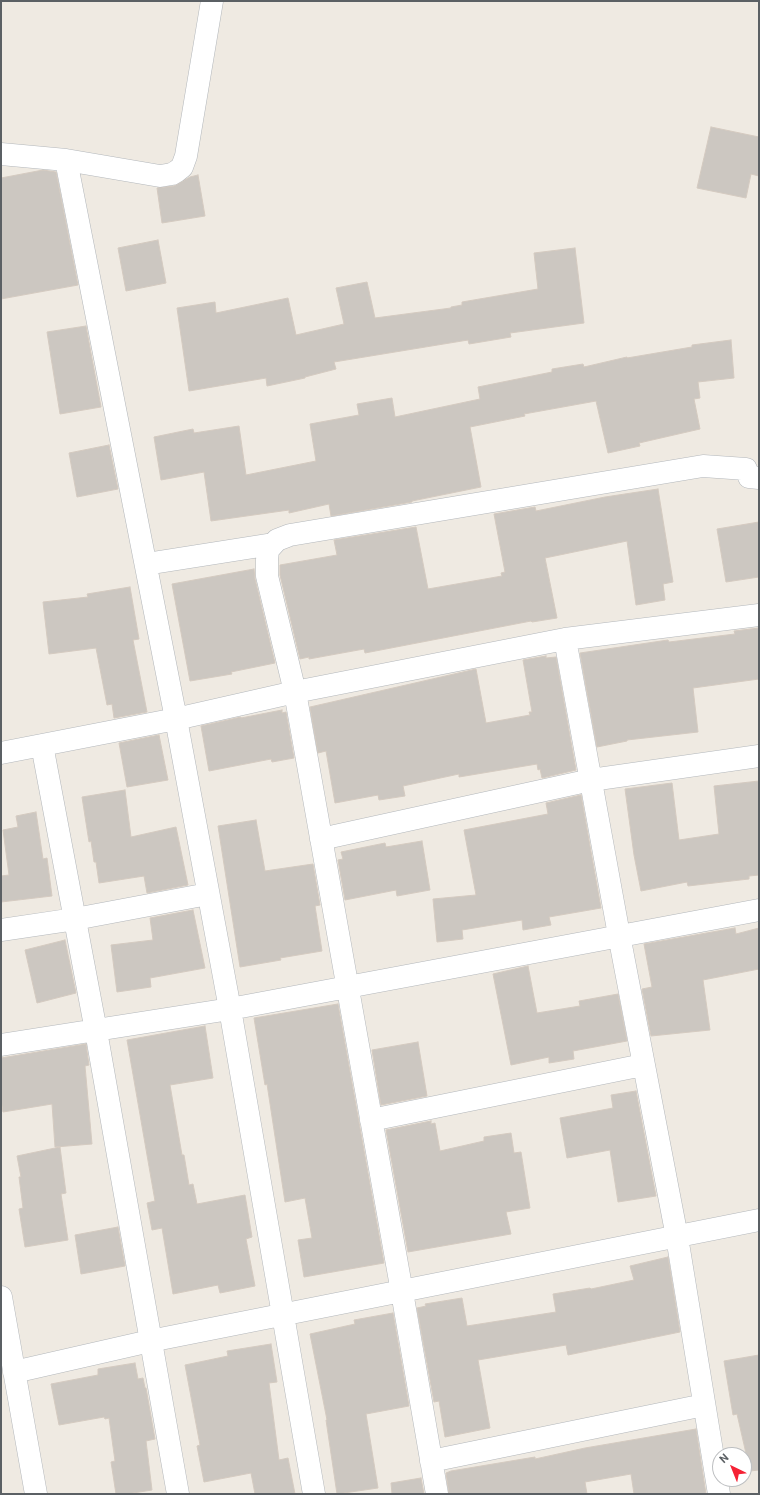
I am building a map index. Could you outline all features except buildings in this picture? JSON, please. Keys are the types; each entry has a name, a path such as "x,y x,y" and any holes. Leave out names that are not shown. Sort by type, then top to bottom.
{"street":[{"path":"1,154 66,160 160,176 172,174 182,167 186,156 212,1"},
{"path":"66,160 176,719 230,1010 314,1494"},
{"path":"437,1494 294,692 267,576 268,550 277,540 290,535 703,466 746,469 749,477 759,478"},
{"path":"146,564 273,544"},
{"path":"1,753 176,719 294,692 565,639 759,615"},
{"path":"565,639 643,1065 677,1237 719,1494"},
{"path":"42,745 96,1031 178,1494"},
{"path":"321,839 590,780 759,756"},
{"path":"1,930 75,919 208,894"},
{"path":"1,1045 230,1010 619,935 759,910"},
{"path":"371,1120 643,1065"},
{"path":"14,1372 150,1341 759,1220"},
{"path":"1,1297 36,1494"},
{"path":"431,1461 704,1405"}]}
